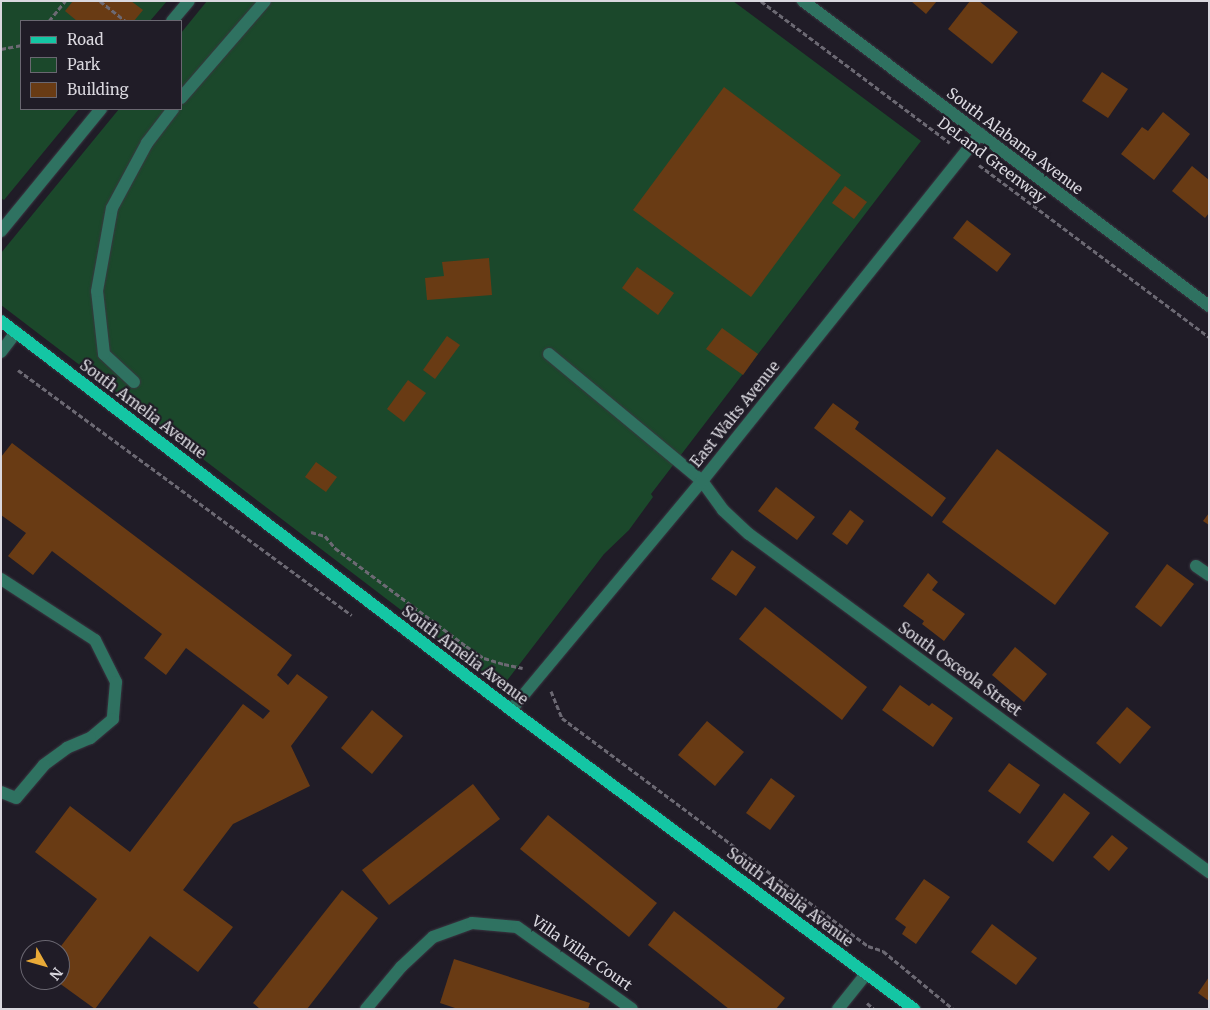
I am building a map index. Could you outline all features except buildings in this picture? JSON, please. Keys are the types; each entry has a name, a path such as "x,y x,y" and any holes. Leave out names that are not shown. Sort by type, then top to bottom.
{"main road":[{"name":"South Amelia Avenue","path":"1,321 511,710 914,1009"}],"street":[{"path":"173,20 189,1"},
{"path":"182,97 265,1"},
{"name":"South Alabama Avenue","path":"803,1 1209,306"},
{"path":"1,231 100,110"},
{"path":"134,382 104,354 97,291 112,208 147,143 172,110"},
{"name":"East Walts Avenue","path":"511,710 702,481 980,134"},
{"path":"1,352 16,332"},
{"name":"South Osceola Street","path":"549,354 702,481 723,510 749,534 1209,872"},
{"path":"1196,566 1209,575"},
{"path":"1,579 95,640 116,682 113,719 90,738 67,748 44,765 16,798 1,792"},
{"name":"Villa Villar Court","path":"366,1009 401,967 433,937 472,923 517,928 632,1009"},
{"path":"838,1009 866,974"}],"path":[{"path":"50,20 65,1"},
{"path":"100,1 125,20"},
{"name":"DeLand Greenway","path":"761,1 1209,337"},
{"path":"1,49 20,45"},
{"path":"546,685 562,718 868,946 884,951 953,1009"},
{"path":"865,1001 874,1009"}],"green space":[{"path":"1,1 167,1 151,20 20,20 20,110 78,110 4,200 1,198"},
{"path":"207,1 733,1 921,141 651,494 653,497 629,530 604,554 502,687 1,305 1,253 118,110 182,110 182,32"}]}
